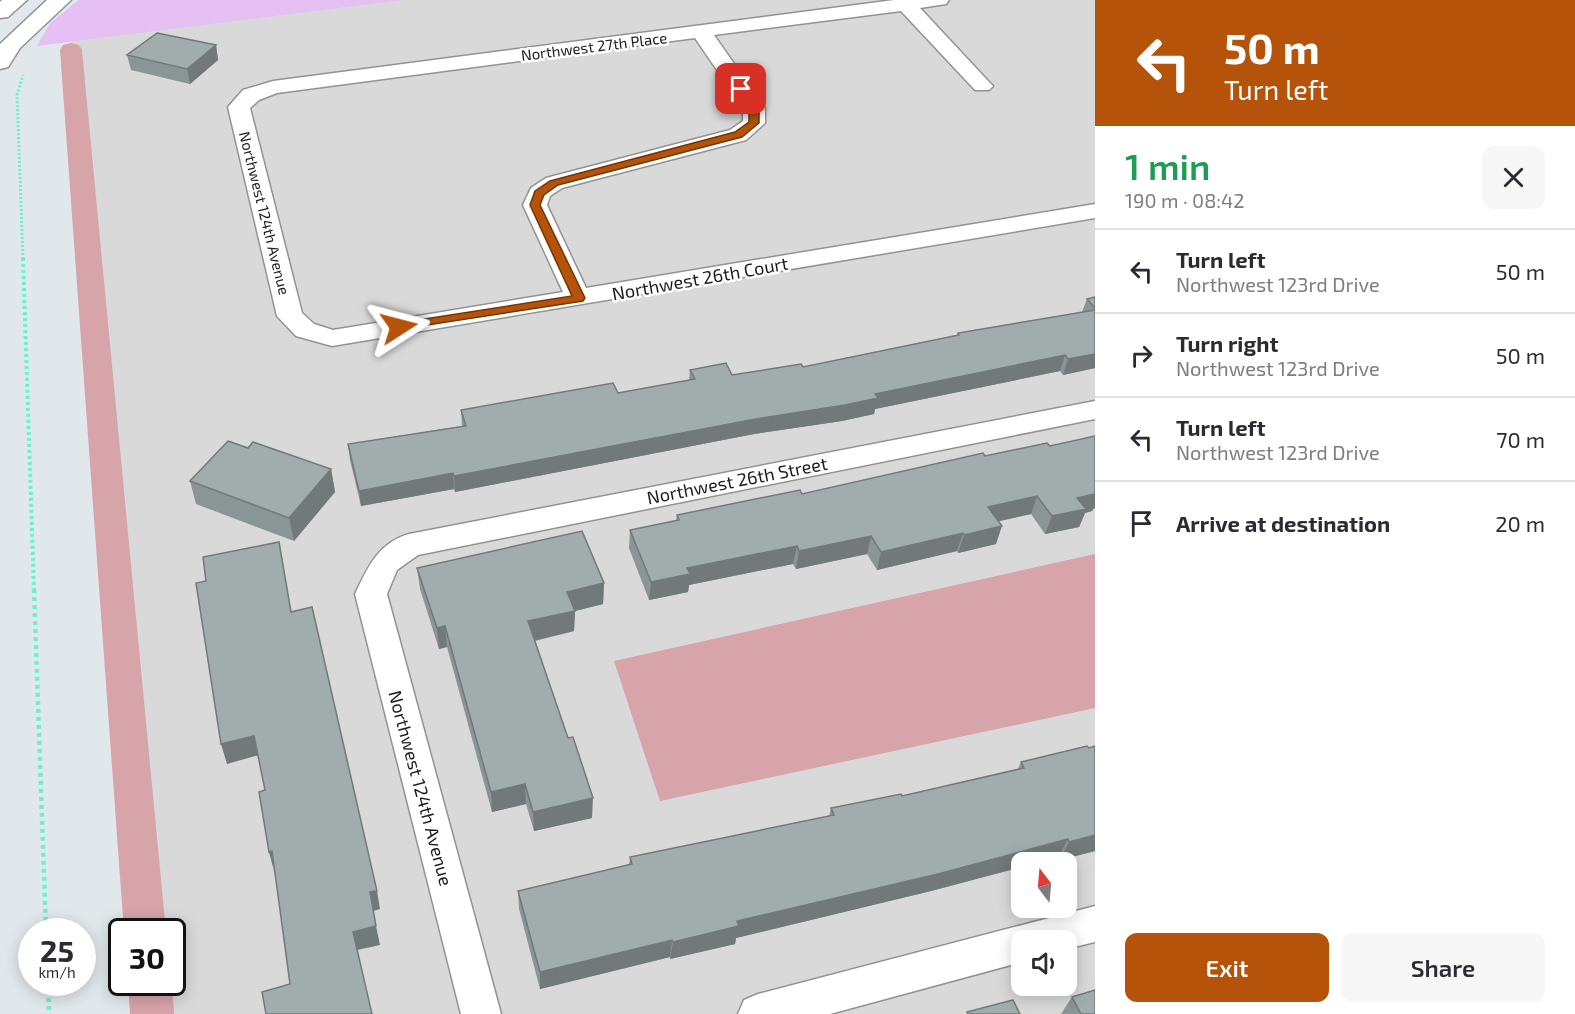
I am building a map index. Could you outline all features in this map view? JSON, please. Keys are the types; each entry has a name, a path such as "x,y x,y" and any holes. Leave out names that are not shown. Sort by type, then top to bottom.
{"street":[{"path":"0,12 16,0"},
{"path":"0,62 11,44 60,0"},
{"name":"Northwest 27th Place","path":"251,95 273,87 939,0"},
{"path":"906,4 982,86"},
{"path":"579,298 535,205 539,193 554,183 738,135 754,123 754,108 700,32"},
{"name":"Northwest 124th Avenue","path":"251,95 239,106 290,316 305,330"},
{"name":"Northwest 26th Court","path":"305,330 332,338 1095,211"},
{"name":"Northwest 26th Street","path":"385,563 409,544 1095,410"},
{"name":"Northwest 124th Avenue","path":"385,563 371,594 480,1014"},
{"path":"1071,930 1095,924"},
{"path":"758,1014 1011,946"}],"path":[{"path":"23,74 17,95 46,918"},
{"path":"48,996 49,1014"}],"shaded area":[{"path":"79,0 404,0 37,46 50,23"},
{"path":"404,0 1095,0 1095,1014 152,1014 151,996 186,996 186,918 144,918 70,42"},
{"path":"1095,554 1095,708 660,801 614,661"}],"building":[{"path":"157,33 216,45 187,69 127,55"},
{"path":"1095,297 1095,308 1087,299"},
{"path":"1095,310 1095,354 1068,359 1065,355 875,394 878,398 845,405 756,419 454,476 453,473 359,491 348,444 466,426 461,410 613,383 618,393 695,379 690,370 726,363 732,375 801,364 803,367 959,335 958,333"},
{"path":"1095,436 1095,494 1077,498 1086,509 1052,516 1037,496 988,507 1002,526 881,552 871,536 799,551 797,546 687,568 690,574 651,582 630,530 679,520 677,515 800,490 802,494 983,453 985,456"},
{"path":"228,441 248,448 253,442 331,469 289,518 190,481"},
{"path":"582,531 604,583 567,592 575,611 528,621 568,738 573,737 593,798 533,812 525,784 491,792 445,626 437,628 417,568"},
{"path":"279,542 291,612 312,607 377,891 370,892 376,926 353,932 372,1014 266,1014 262,992 290,984 272,851 269,852 259,792 265,790 254,736 221,744 196,583 206,581 203,557"},
{"path":"1095,746 1095,835 1011,852 1011,854 938,874 737,921 739,926 540,972 518,891 632,864 630,857 834,815 831,808 901,794 902,796 1024,768 1021,762"},
{"path":"1095,990 1095,1014 1081,1014 1072,997"},
{"path":"1013,1000 1020,1014 968,1014 967,1012"}],"waterway":[{"path":"71,50 144,918"},
{"path":"151,996 152,1014"}],"route":[{"path":"399,327 579,298 535,205 539,193 554,183 738,135 754,123 754,108 741,89"}]}
